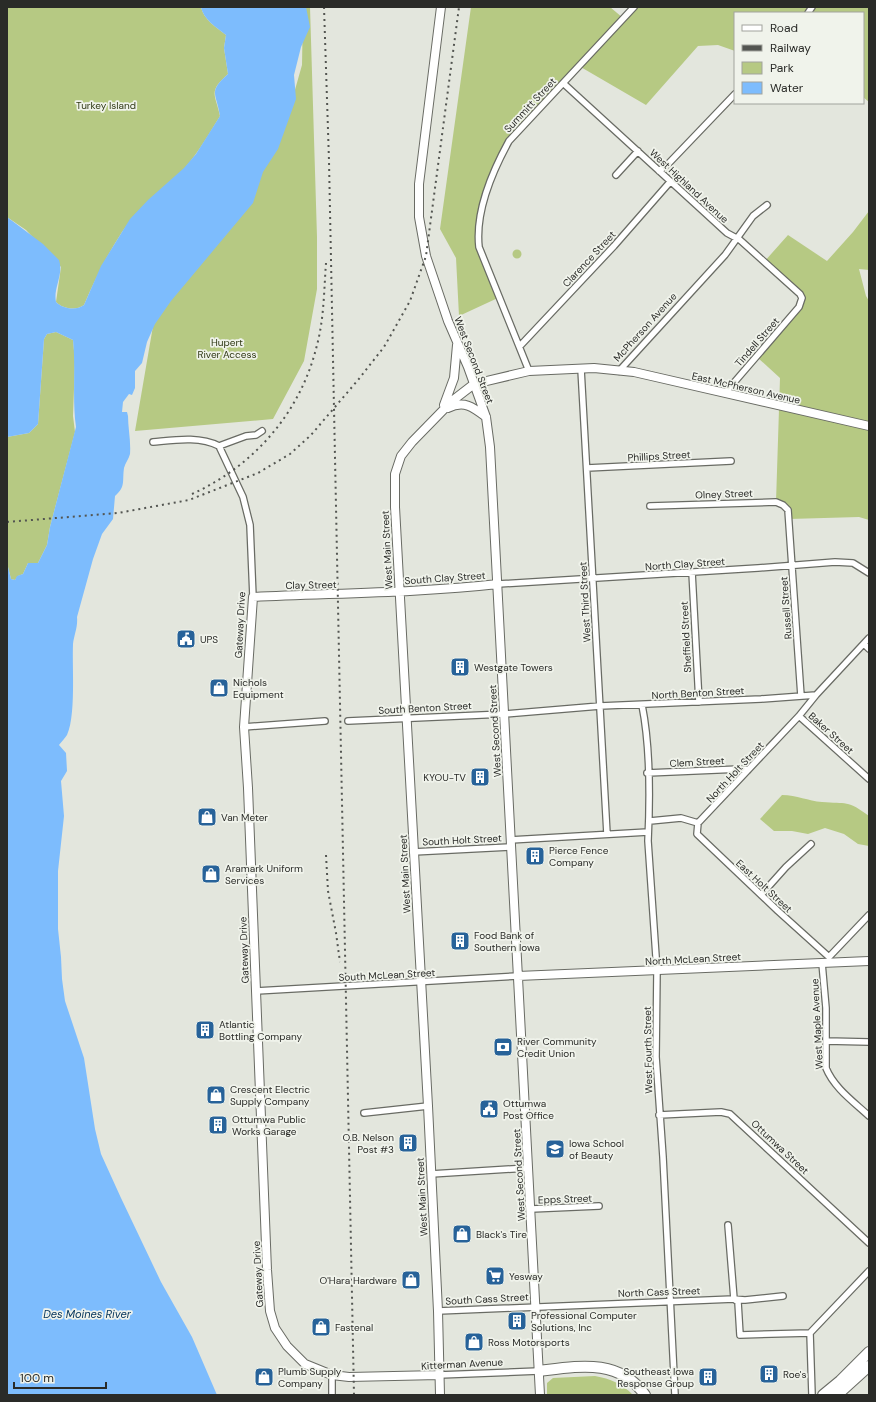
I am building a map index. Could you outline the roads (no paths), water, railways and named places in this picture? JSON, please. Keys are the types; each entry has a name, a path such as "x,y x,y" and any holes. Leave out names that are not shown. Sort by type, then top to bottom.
{"highway":[{"path":"823,1395 840,1381 869,1352"},
{"path":"837,1395 869,1366"},
{"path":"539,1371 603,1367 626,1375 645,1395"},
{"path":"539,1371 563,1374 609,1374 622,1379 638,1395"}],"main road":[{"name":"West Second Street","path":"441,7 419,184 419,217 426,256 457,343 486,417 492,471 510,843 540,1395"},
{"path":"442,411 454,378 457,343"},
{"name":"McPherson Avenue","path":"474,384 529,371 581,369 619,370"},
{"name":"East McPherson Avenue","path":"619,370 634,372 869,426"},
{"name":"West Main Street","path":"440,1395 438,1311 428,1106 399,591 395,474 402,456 412,442 452,400 474,384"},
{"path":"442,411 455,404 461,403 468,405 486,417"},
{"name":"South Clay Street","path":"369,592 466,588 498,584"},
{"name":"Clay Street","path":"253,597 337,595 369,592"},
{"name":"Gateway Drive","path":"253,597 244,727 270,1311 275,1328 287,1346 306,1364 332,1375 386,1376"},
{"name":"North McLean Street","path":"518,976 822,963 830,960 869,961"},
{"name":"Kitterman Avenue","path":"386,1376 439,1375"}],"street":[{"name":"Summitt Street","path":"529,371 479,247 477,231 482,208 499,159 509,141 634,7"},
{"name":"West Highland Avenue","path":"564,83 727,233 735,238 800,294 801,301"},
{"path":"659,171 669,163 734,95"},
{"path":"616,175 638,151"},
{"name":"Clarence Street","path":"520,346 614,246 670,182"},
{"name":"McPherson Avenue","path":"619,370 725,255 735,238 753,216 767,204"},
{"name":"Tindell Street","path":"725,393 799,307 801,301"},
{"name":"West Third Street","path":"581,369 607,834"},
{"path":"153,442 196,440 219,446 262,431"},
{"name":"Gateway Drive","path":"219,446 243,497 250,525 253,597"},
{"name":"Phillips Street","path":"587,468 731,461"},
{"name":"Olney Street","path":"650,506 776,502 783,505 788,510 789,519"},
{"name":"Russell Street","path":"789,519 801,696"},
{"name":"North Clay Street","path":"498,584 848,562 853,563 869,573"},
{"name":"Sheffield Street","path":"692,572 699,702"},
{"path":"816,695 869,638"},
{"path":"864,644 869,649"},
{"name":"North Benton Street","path":"504,714 600,706 816,695"},
{"name":"North Holt Street","path":"698,823 799,716 816,695"},
{"name":"West Fourth Street","path":"642,705 645,718 650,821 648,832 657,971 656,1058 659,1115 664,1157 675,1395"},
{"name":"South Benton Street","path":"348,721 504,714"},
{"name":"Baker Street","path":"799,716 869,779"},
{"path":"244,727 325,721"},
{"name":"Clem Street","path":"647,773 740,768 748,770"},
{"path":"650,821 680,818 698,823"},
{"name":"East Holt Street","path":"698,823 697,834 830,960"},
{"path":"510,843 607,834 648,832"},
{"name":"South Holt Street","path":"413,852 510,843"},
{"path":"761,894 786,867 811,844"},
{"path":"830,960 869,915"},
{"name":"West Maple Avenue","path":"822,963 826,1068 829,1076 869,1116"},
{"name":"South McLean Street","path":"256,991 518,976"},
{"path":"826,1041 869,1042"},
{"path":"364,1112 428,1106"},
{"name":"Ottumwa Street","path":"659,1115 721,1112 730,1114 869,1243"},
{"path":"431,1174 528,1168"},
{"name":"Epps Street","path":"531,1209 599,1206"},
{"path":"728,1225 734,1298 738,1302 740,1335 810,1333 869,1271"},
{"name":"North Cass Street","path":"536,1306 734,1298 745,1300 783,1296"},
{"name":"South Cass Street","path":"438,1311 536,1306"},
{"path":"810,1333 812,1395"},
{"name":"Kitterman Avenue","path":"439,1375 539,1371"},
{"path":"332,1375 332,1395"}],"water":[{"name":"Des Moines River","path":"201,7 306,7 310,27 301,47 294,75 296,99 278,149 263,172 253,203 171,301 155,324 147,342 142,363 135,371 135,388 132,395 129,394 123,402 122,412 127,412 128,416 130,454 124,468 123,484 115,496 113,519 102,534 93,559 77,617 73,644 72,716 67,735 59,745 66,753 67,771 61,781 64,816 58,871 58,929 65,1001 84,1058 95,1129 101,1154 161,1282 192,1337 217,1395 7,1395 7,563 11,579 15,580 17,576 23,574 28,563 38,563 47,545 50,527 76,427 74,406 73,340 56,332 47,334 44,339 38,424 29,433 7,437 7,217 43,244 59,260 60,271 55,297 56,302 66,308 73,309 84,305 101,266 130,219 148,200 184,168 196,154 220,116 215,93 218,85 228,74 224,48 226,35 207,19"}],"railway":[{"path":"324,7 329,161 354,1395"},
{"path":"7,522 118,513 189,500 258,473 290,454 311,435 384,347 410,301 426,256 459,7"},
{"path":"192,494 215,482 255,452 272,434 287,414 310,369 317,345 321,325 326,263"},
{"path":"326,855 328,891 340,962"}],"place":[{"name":"UPS","path":"186,639"},
{"name":"Westgate Towers","path":"460,667"},
{"name":"Nichols Equipment","path":"219,688"},
{"name":"KYOU-TV","path":"480,777"},
{"name":"Van Meter","path":"207,817"},
{"name":"Pierce Fence Company","path":"535,856"},
{"name":"Aramark Uniform Services","path":"211,874"},
{"name":"Food Bank of Southern Iowa","path":"460,941"},
{"name":"Atlantic Bottling Company","path":"205,1030"},
{"name":"River Community Credit Union","path":"503,1047"},
{"name":"Crescent Electric Supply Company","path":"216,1095"},
{"name":"Ottumwa Post Office","path":"489,1109"},
{"name":"Ottumwa Public Works Garage","path":"218,1125"},
{"name":"O.B. Nelson Post #3","path":"408,1143"},
{"name":"Iowa School of Beauty","path":"555,1149"},
{"name":"Black's Tire","path":"462,1234"},
{"name":"Yesway","path":"495,1276"},
{"name":"O'Hara Hardware","path":"411,1280"},
{"name":"Professional Computer Solutions, Inc","path":"517,1321"},
{"name":"Fastenal","path":"321,1327"},
{"name":"Ross Motorsports","path":"474,1342"},
{"name":"Roe's","path":"769,1374"},
{"name":"Plumb Supply Company","path":"264,1377"},
{"name":"Southeast Iowa Response Group","path":"708,1377"}],"park label":[{"name":"Turkey Island","path":"106,105"},
{"name":"Hupert River Access","path":"227,348"}]}
